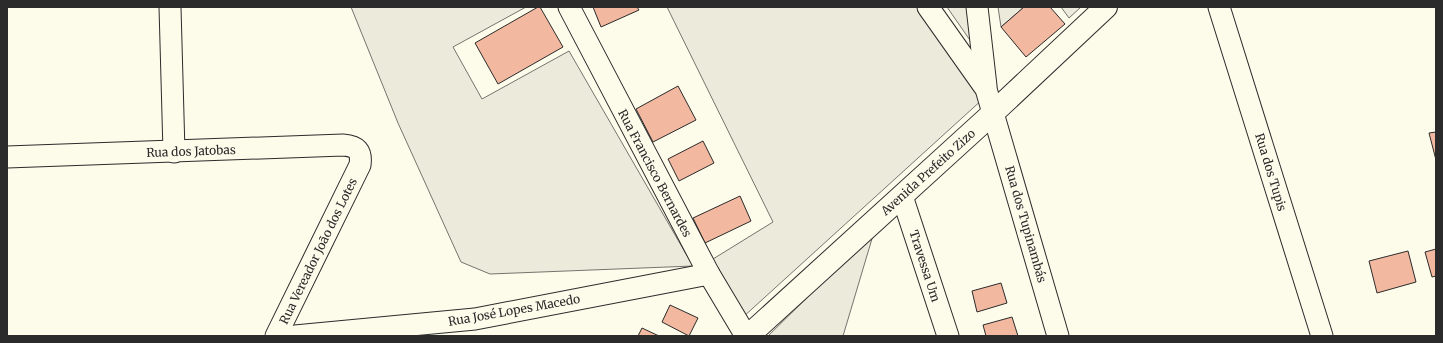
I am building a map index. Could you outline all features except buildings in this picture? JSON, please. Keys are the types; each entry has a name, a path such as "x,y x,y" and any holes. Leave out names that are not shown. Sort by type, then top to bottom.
{"main road":[{"name":"Avenida Prefeito Zizo","path":"747,336 993,113 1106,7"}],"street":[{"path":"170,7 174,152"},
{"name":"Rua Francisco Bernardes","path":"569,7 708,274 747,336"},
{"path":"928,7 986,89"},
{"path":"977,7 986,89"},
{"name":"Rua dos Tupis","path":"1220,7 1322,336"},
{"name":"Rua dos Tupinambás","path":"986,89 1058,336"},
{"name":"Rua dos Jatobas","path":"7,157 352,146 358,149 361,156 360,165"},
{"name":"Rua Vereador João dos Lotes","path":"276,336 360,165"},
{"name":"Travessa Um","path":"902,196 948,336"},
{"name":"Rua José Lopes Macedo","path":"295,336 471,328 708,274"}],"shaded area":[{"path":"351,7 526,7 453,47 482,99 569,51 693,266 490,274 461,262 398,123"},
{"path":"667,7 919,7 984,98 742,318 713,259 773,222"},
{"path":"947,7 969,7 974,46"},
{"path":"998,7 1024,7 1001,27"},
{"path":"1061,7 1081,7 1069,18"},
{"path":"874,232 843,336 768,336"}]}
